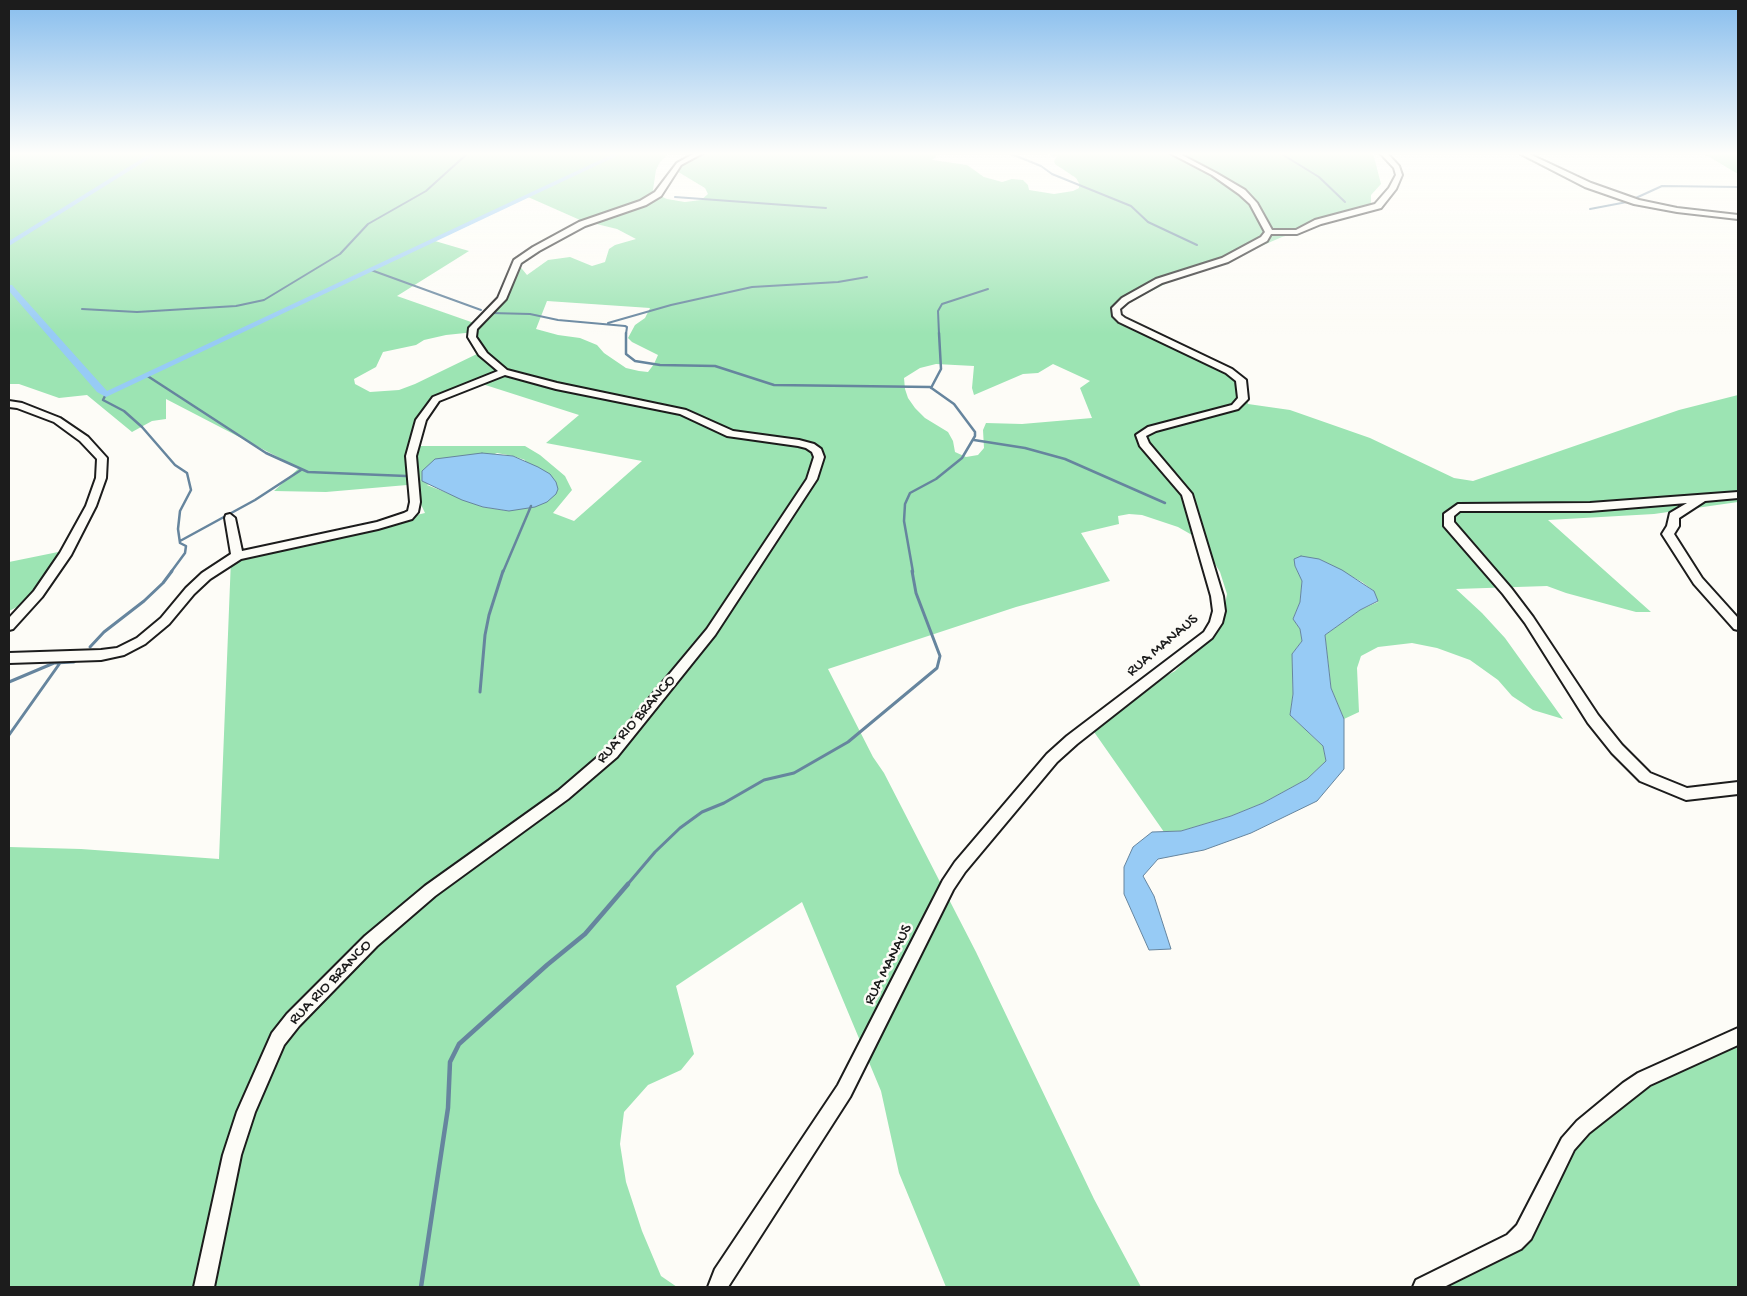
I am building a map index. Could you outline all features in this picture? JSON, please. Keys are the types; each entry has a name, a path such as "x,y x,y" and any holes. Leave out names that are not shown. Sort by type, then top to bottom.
{"street":[{"path":"9,658 101,655 120,652 141,641 165,621 190,591 206,576 237,556 261,549 378,526 408,516 412,512 415,502 411,456 421,420 427,411 436,400 504,372 484,355 472,336 473,328 502,299 518,262 536,249 582,224 613,213"},
{"path":"1259,213 1269,232 1297,232 1318,222 1350,213"},
{"path":"1707,213 1738,217"},
{"name":"RUA MANAUS","path":"718,1287 722,1276 844,1091 948,885 960,867 1052,758 1072,740 1208,635 1216,623 1219,611 1217,596 1187,494 1144,444 1141,435 1152,429 1235,407 1243,399 1241,380 1229,371 1122,320 1117,316 1116,308 1125,300 1159,282 1225,260 1264,240 1269,232"},
{"name":"RUA RIO BRANCO","path":"204,1287 232,1155 246,1112 278,1039 293,1020 370,941 446,879 563,795 612,753 711,632 812,479 819,457 810,446 799,443 731,434 683,412 556,386 504,372"},
{"path":"9,404 18,405 57,420 84,439 102,458 102,478 91,506 65,555 38,594 9,626"},
{"path":"1738,495 1590,507 1458,508 1449,514 1448,524 1507,591 1529,620 1593,719 1617,749 1645,777 1686,794 1738,788"},
{"path":"1702,498 1674,516 1673,526 1668,534 1698,581 1738,626"},
{"path":"230,518 237,556"},
{"path":"1423,1287 1500,1250 1524,1232 1568,1144 1582,1127 1629,1089 1644,1079 1738,1036"}],"green space":[{"path":"9,213 493,213 435,241 469,251 397,296 474,323 504,300 518,264 527,275 548,260 570,257 592,266 605,262 609,249 615,245 636,239 617,229 580,220 565,213 1361,213 1282,237 1206,270 1171,281 1118,308 1117,320 1239,376 1248,404 1290,410 1370,438 1454,478 1473,481 1679,410 1738,395 1738,502 1654,514 1548,520 1651,612 1636,612 1547,586 1456,589 1505,638 1563,719 1533,710 1512,696 1498,680 1470,660 1437,648 1412,643 1378,647 1361,656 1357,668 1359,712 1344,719 1331,688 1325,635 1360,610 1378,602 1374,591 1362,582 1319,559 1295,566 1302,581 1300,602 1293,619 1300,629 1302,641 1292,654 1293,694 1290,715 1323,746 1326,761 1307,779 1263,803 1231,816 1181,831 1164,832 1092,729 1157,681 1175,671 1207,639 1224,610 1227,594 1220,572 1204,546 1192,535 1178,527 1142,515 1129,514 1118,516 1119,524 1081,533 1110,581 1016,607 828,669 976,952 1094,1199 1141,1287 946,1287 899,1173 881,1091 802,902 676,986 694,1054 681,1070 648,1085 624,1112 620,1144 626,1182 642,1231 661,1276 677,1287 9,1287 9,847 81,849 219,859 231,559 425,513 416,494 407,485 326,492 274,491 299,468 166,399 166,419 152,421 132,432 87,395 59,398 19,384 9,384","holes":["547,301 650,308 645,318 635,325 628,338 632,342 658,355 648,372 639,371 626,368 604,353 597,345 580,338 536,329","475,332 481,352 399,390 370,392 355,384 354,379 376,367 383,352 416,345 424,340 446,335","936,364 974,366 972,388 974,395 1023,374 1038,373 1053,364 1090,381 1080,388 1092,418 1022,424 986,423 983,430 984,448 978,455 966,457 955,452 953,441 948,432 925,418 915,408 908,398 905,389 904,378 920,368","476,382 579,415 546,443 642,461 574,521 553,513 572,490 565,476 540,455 525,446 410,446 433,401","497,453 525,460 509,511 483,507 427,485"]},
{"path":"63,551 42,586 19,606 9,611 9,562"},
{"path":"1738,1039 1738,1287 1432,1287 1529,1241 1574,1144 1644,1083"}],"water":[{"path":"482,453 513,456 538,467 550,474 556,482 558,489 556,494 547,502 535,507 509,511 483,507 462,500 422,481 422,471 435,459"},
{"path":"1301,556 1319,559 1342,570 1374,591 1378,601 1360,610 1325,635 1331,688 1344,719 1344,769 1317,801 1251,833 1204,850 1158,859 1143,876 1154,896 1171,949 1149,950 1124,894 1124,867 1133,847 1152,832 1181,831 1231,816 1263,803 1307,779 1326,761 1323,746 1290,715 1293,694 1292,654 1302,641 1300,629 1293,619 1300,602 1302,581 1294,559"}],"waterway":[{"path":"9,244 58,213"},
{"path":"82,309 137,312 236,306 264,300 340,254 368,224 386,213"},
{"path":"9,287 100,390 106,394 491,213"},
{"path":"1139,213 1148,222 1197,245"},
{"path":"371,270 481,310"},
{"path":"608,323 671,305 752,287 838,282 867,277"},
{"path":"939,334 938,311 942,304 988,289"},
{"path":"491,313 530,314 558,320 625,326 627,327 626,334"},
{"path":"931,388 941,369 939,333"},
{"path":"626,334 626,354 635,361 660,365 715,366 774,385 931,388"},
{"path":"146,375 266,453 308,472 406,476"},
{"path":"913,572 904,521 905,504 910,493 936,479 962,458 975,436 975,432 954,404 931,388"},
{"path":"106,394 103,400 124,411 142,427 175,465 187,473 191,490 180,511 178,529 180,543 186,546 185,553 171,572"},
{"path":"974,440 1025,448 1065,459 1165,503"},
{"path":"180,541 255,500 301,470"},
{"path":"503,572 531,506"},
{"path":"90,647 104,632 144,601 163,583 172,571"},
{"path":"480,692 485,635 489,615 503,571"},
{"path":"627,885 655,852 680,828 702,812 724,803 764,780 794,773 848,742 937,668 940,656 916,593 912,571"},
{"path":"9,682 54,663 74,662 77,659"},
{"path":"9,735 60,663"},
{"path":"421,1287 448,1108 450,1062 459,1044 547,965 585,934 628,884"}]}
